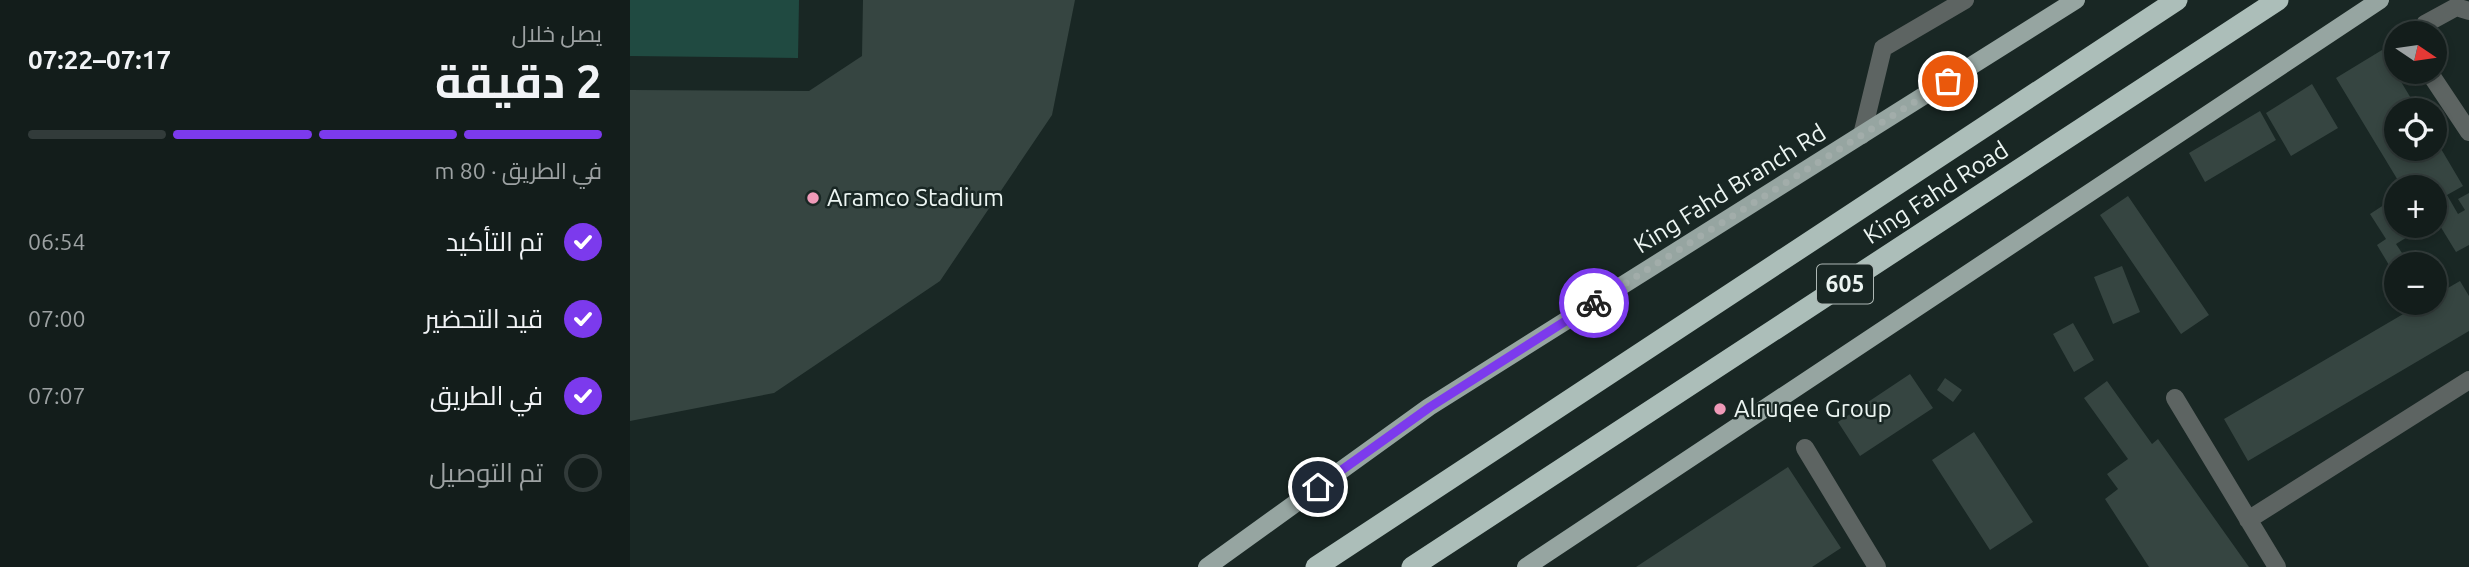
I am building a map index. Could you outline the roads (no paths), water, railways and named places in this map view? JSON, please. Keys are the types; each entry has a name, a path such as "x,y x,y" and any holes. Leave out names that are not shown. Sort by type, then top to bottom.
{"highway":[{"name":"King Fahd Road","path":"1315,567 2177,0"},
{"name":"King Fahd Road","path":"1412,567 2278,0"}],"main road":[{"name":"King Fahd Branch Rd","path":"1208,567 1430,407 2076,0"},
{"path":"1526,567 2380,0"}],"street":[{"path":"1862,135 1884,48 1960,1"},
{"path":"2430,21 2456,7 2469,11"},
{"path":"2437,84 2469,132"},
{"path":"2248,520 2469,380"},
{"path":"2175,398 2277,567"},
{"path":"1805,449 1877,567"}],"place":[{"name":"Aramco Stadium","path":"813,198"},
{"name":"Alruqee Group","path":"1720,409"}]}
